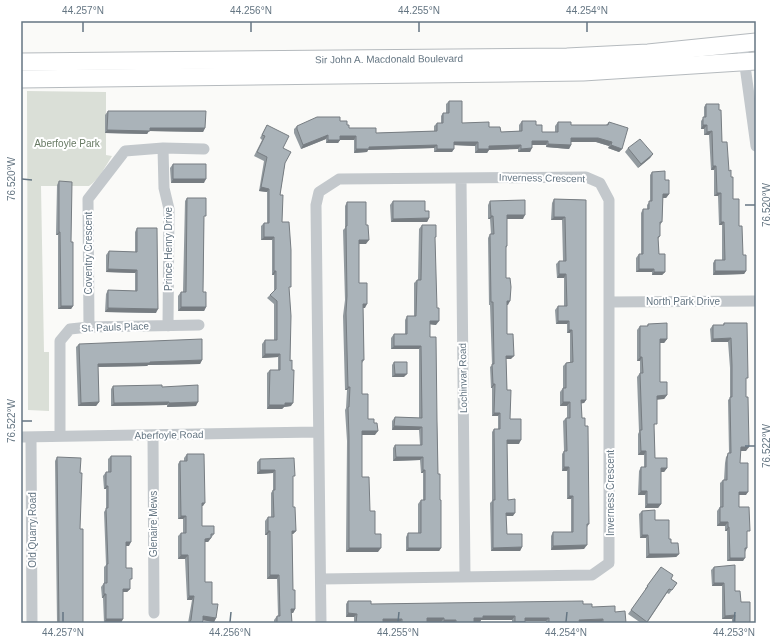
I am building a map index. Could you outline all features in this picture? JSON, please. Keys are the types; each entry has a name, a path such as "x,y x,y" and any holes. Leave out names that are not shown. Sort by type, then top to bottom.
{"main road":[{"name":"Sir John A. Macdonald Boulevard","path":"21,62 567,57 648,53 749,43"},
{"name":"Sir John A. Macdonald Boulevard","path":"21,79 583,72 750,62"}],"street":[{"path":"749,43 756,146"},
{"name":"Coventry Crescent","path":"89,327 88,199 125,151 163,148 204,149"},
{"name":"Prince Henry Drive","path":"163,148 164,188 169,209 168,326"},
{"name":"Inverness Crescent","path":"321,579 592,575 609,563 610,200 600,183 586,177 339,179 319,192 316,205 321,623"},
{"name":"Lochinvar Road","path":"461,178 465,577"},
{"name":"North Park Drive","path":"610,302 756,301"},
{"name":"St. Pauls Place","path":"60,436 60,341 70,329 89,327 199,325"},
{"name":"Aberfoyle Road","path":"26,437 318,432"},
{"name":"Glenaire Mews","path":"153,435 154,613"},
{"name":"Old Quarry Road","path":"26,437 32,623"}],"green space":[{"name":"Aberfoyle Park","path":"27,91 106,92 106,155 112,156 99,176 89,186 41,186 44,352 49,352 49,411 28,410"}],"building":[{"path":"449,101 462,101 462,123 489,122 489,127 500,127 501,132 522,131 522,121 536,121 536,125 542,125 542,132 558,132 558,122 571,122 571,125 608,125 609,122 628,128 622,149 611,145 612,142 598,138 571,138 571,145 548,144 548,141 532,141 532,148 521,149 521,145 489,146 489,149 478,149 478,142 454,142 454,149 437,149 437,145 369,147 369,149 356,149 356,136 340,136 340,140 328,140 328,135 303,145 297,129 297,126 317,117 340,117 340,121 347,121 349,128 376,128 376,133 437,131 437,123 443,123 443,113 449,113"},
{"path":"706,104 719,104 719,110 721,110 722,142 727,142 729,171 731,170 731,177 733,177 733,199 739,199 739,226 742,226 743,255 746,255 746,271 715,271 715,260 725,260 724,222 721,222 721,193 717,193 716,166 713,166 712,131 707,132 707,125 703,125 703,117 706,117"},
{"path":"108,111 206,111 205,128 150,128 150,131 107,130"},
{"path":"267,125 289,136 283,148 291,152 285,163 280,195 283,195 282,222 289,222 291,250 291,287 289,287 291,316 290,361 292,360 292,370 294,370 293,403 285,403 285,405 269,405 270,370 280,370 280,354 265,354 265,340 277,340 277,301 270,295 276,289 276,271 274,271 274,237 264,237 264,223 269,223 269,189 261,187 267,157 257,152 265,136 262,135"},
{"path":"640,139 653,154 641,164 628,148"},
{"path":"173,164 206,164 206,179 173,179"},
{"path":"665,171 665,180 669,180 669,194 663,194 662,222 660,222 660,236 658,237 659,254 665,254 665,272 654,272 654,269 639,269 639,254 643,254 643,209 649,209 649,201 652,201 652,172"},
{"path":"59,181 72,182 71,242 73,242 73,306 61,306"},
{"path":"187,198 206,198 206,216 204,216 203,292 206,292 206,307 181,307 181,292 186,292"},
{"path":"554,199 586,200 586,400 581,400 582,418 585,418 585,426 588,426 589,524 587,524 587,545 553,546 553,532 573,532 573,496 569,496 569,467 564,467 564,451 567,451 566,418 570,418 570,402 563,402 563,388 566,388 566,363 573,362 572,330 569,330 569,321 558,321 558,306 567,306 566,274 559,274 559,261 566,261 565,217 554,217"},
{"path":"525,200 525,215 507,215 506,246 506,278 510,278 511,287 510,301 507,301 507,334 513,334 514,356 506,356 507,390 511,390 510,419 521,419 521,440 507,440 508,500 515,499 515,513 506,513 507,534 522,534 522,547 493,548 493,500 495,500 494,429 500,429 500,413 494,413 495,384 493,384 492,364 494,364 490,234 494,234 490,201"},
{"path":"393,201 425,201 425,211 429,211 429,218 393,219"},
{"path":"347,202 366,202 366,225 368,225 369,240 359,240 359,283 367,283 367,304 363,304 364,360 362,360 362,394 368,394 368,419 374,419 374,423 377,423 378,431 362,431 362,477 369,477 370,511 375,511 375,534 381,534 381,548 349,548 348,407 350,387 348,387 346,313"},
{"path":"422,225 436,225 437,308 439,308 439,321 430,321 430,337 436,337 438,474 440,474 441,548 408,548 408,533 421,533 421,500 425,500 425,470 423,470 423,457 396,457 395,445 422,445 422,427 394,426 395,417 422,418 421,346 394,346 394,334 407,334 407,316 416,316 417,280 421,280"},
{"path":"137,228 157,228 158,309 108,308 108,290 137,291 137,270 108,269 109,251 137,252"},
{"path":"667,323 667,339 660,339 660,382 667,382 667,395 657,396 657,424 654,424 655,458 667,458 667,468 661,468 661,504 647,504 647,491 641,491 641,467 646,467 646,451 641,451 640,430 642,430 640,373 643,373 642,357 640,357 640,326"},
{"path":"724,323 747,323 748,378 746,378 746,397 748,397 749,447 741,447 740,463 748,463 748,492 739,492 739,507 749,507 750,531 747,531 747,548 745,548 745,558 730,558 728,522 720,522 720,507 723,507 723,480 727,480 727,459 728,453 731,453 730,397 732,397 732,365 731,338 713,339 713,325 724,325"},
{"path":"202,339 202,360 98,364 99,402 81,403 79,344"},
{"path":"394,362 407,362 407,374 395,374"},
{"path":"162,385 162,387 198,385 198,402 114,403 113,386"},
{"path":"187,454 204,454 205,503 202,503 202,526 214,526 214,534 211,534 211,538 205,539 205,582 212,582 212,604 218,604 216,618 203,616 203,621 201,623 189,623 191,620 194,596 189,596 188,555 181,555 181,533 186,533 186,516 181,516 180,461 187,461"},
{"path":"111,456 131,456 131,542 126,542 126,568 132,568 132,579 130,579 130,589 123,589 123,619 106,619 106,594 104,594 104,583 107,583 108,564 106,508 108,508 108,486 106,486 106,472 111,472"},
{"path":"57,457 81,458 80,473 82,473 80,529 83,529 83,623 59,623"},
{"path":"294,458 295,476 293,476 293,507 295,507 296,531 292,531 293,590 295,590 295,609 291,609 292,623 277,623 277,616 280,616 279,575 270,575 270,531 268,531 268,517 274,517 273,490 275,490 275,470 260,470 260,459"},
{"path":"655,510 655,520 669,520 669,539 671,539 671,543 678,543 679,554 649,554 648,535 642,535 642,511"},
{"path":"735,565 735,591 740,591 741,602 750,602 750,623 735,623 735,615 725,616 724,583 714,583 714,567"},
{"path":"661,567 673,575 671,579 677,583 672,590 669,589 647,622 631,610"},
{"path":"348,601 371,601 371,604 583,601 583,604 592,604 592,607 615,606 615,612 625,611 626,623 603,623 603,619 579,620 580,623 549,623 549,618 525,618 525,622 515,622 515,616 483,616 483,618 474,618 474,623 456,623 456,620 427,618 427,623 402,623 402,619 383,619 383,623 356,623 357,614 348,613"}]}
